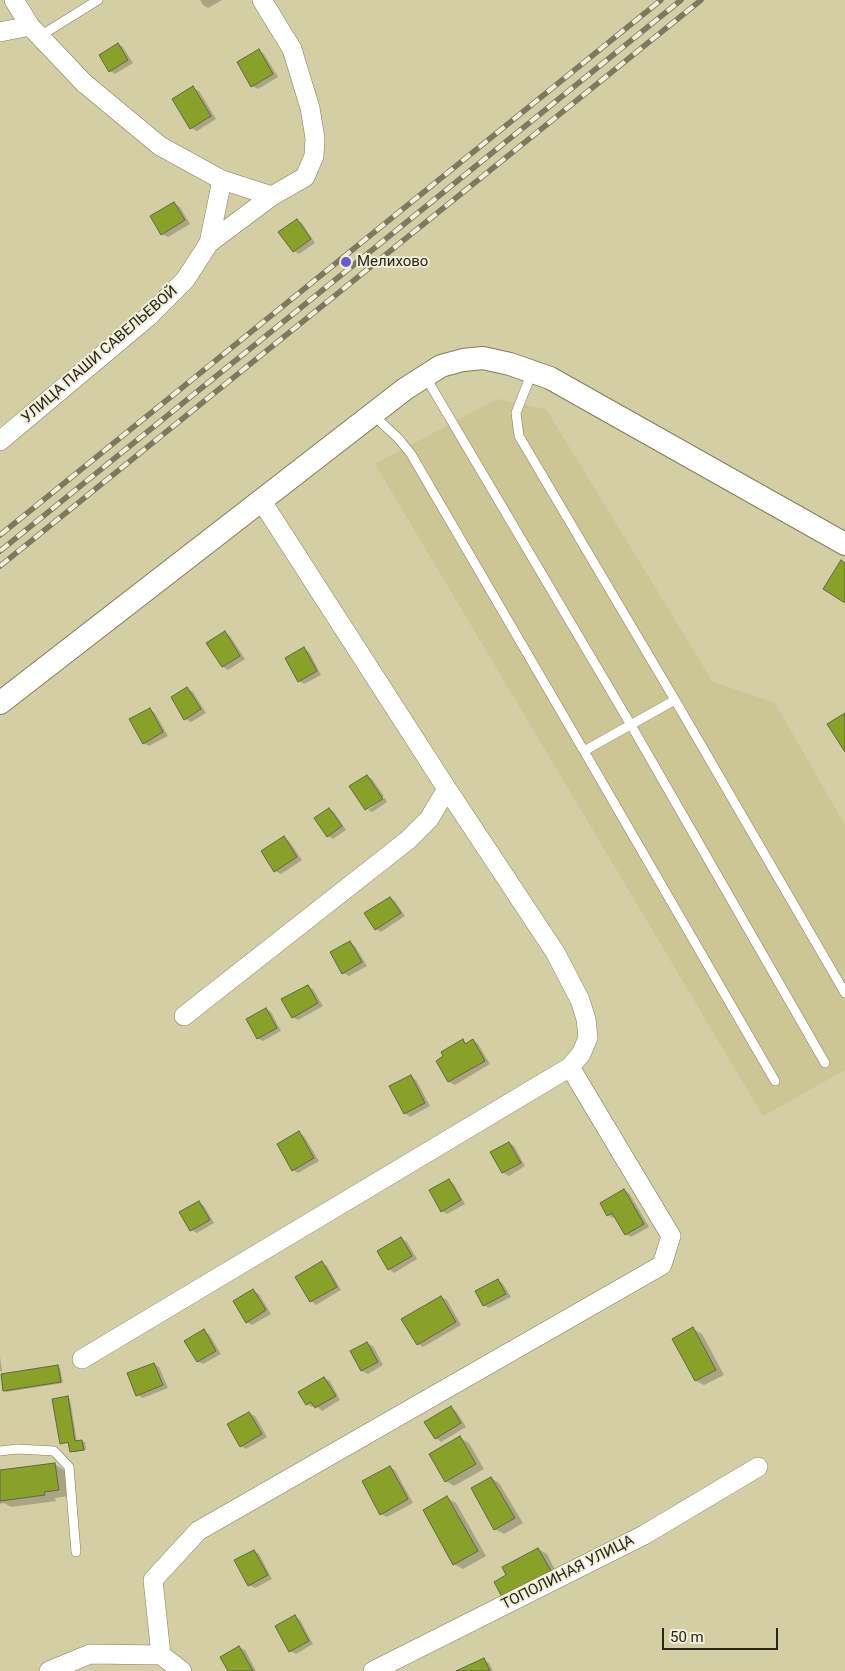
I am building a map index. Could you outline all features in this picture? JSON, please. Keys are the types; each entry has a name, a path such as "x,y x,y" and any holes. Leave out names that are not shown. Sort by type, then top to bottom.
{"street":[{"path":"14,0 35,31 84,83 160,146 222,180 272,196"},
{"path":"209,243 272,196 305,177 314,156 315,138 310,108 292,49 270,3"},
{"path":"0,32 35,31"},
{"name":"УЛИЦА ПАШИ САВЕЛЬЕВОЙ","path":"0,442 148,317 185,280 209,243 222,180"},
{"path":"0,703 424,376 449,364 464,360 483,358 510,364 550,378 845,544"},
{"path":"82,1359 570,1068 581,1054 588,1038 586,1019 580,1000 555,952 446,789 261,500"},
{"path":"184,1016 408,840 428,819 446,789"},
{"path":"161,1655 153,1580 198,1531 662,1265 671,1236 570,1068"},
{"name":"ТОПОЛИНАЯ УЛИЦА","path":"373,1671 644,1535 758,1467"},
{"path":"49,1671 90,1654 161,1655 182,1671"}],"lane":[{"path":"35,31 98,0"},
{"path":"532,372 516,413 519,436 845,993"},
{"path":"424,376 631,725 825,1063"},
{"path":"372,415 398,438 411,454 775,1081"},
{"path":"584,751 675,700"},
{"path":"0,1451 17,1449 54,1451 69,1466 76,1552"}],"shaded area":[{"path":"497,399 546,409 713,682 775,703 845,825 845,1070 763,1116 375,464"}],"building":[{"path":"118,43 128,60 109,72 99,55"},
{"path":"259,49 273,74 251,87 237,62"},
{"path":"193,86 211,116 190,129 172,99"},
{"path":"174,202 185,220 161,235 150,216"},
{"path":"297,219 311,239 293,252 278,232"},
{"path":"841,560 845,563 845,603 823,589"},
{"path":"225,631 240,656 222,667 206,643"},
{"path":"304,647 317,671 298,682 285,658"},
{"path":"187,687 201,709 184,720 171,697"},
{"path":"150,708 163,732 143,744 129,719"},
{"path":"845,713 845,752 827,724"},
{"path":"367,775 383,799 365,810 349,786"},
{"path":"329,808 342,826 327,837 314,818"},
{"path":"284,836 297,857 274,872 261,851"},
{"path":"390,897 401,913 375,930 364,913"},
{"path":"350,941 362,962 342,974 330,952"},
{"path":"308,985 318,1003 292,1018 281,999"},
{"path":"266,1008 277,1028 257,1039 246,1019"},
{"path":"463,1039 465,1044 473,1039 485,1061 448,1082 436,1061 443,1056 441,1052"},
{"path":"411,1075 425,1103 404,1114 389,1086"},
{"path":"299,1131 314,1158 292,1171 277,1144"},
{"path":"509,1142 521,1163 502,1173 490,1152"},
{"path":"449,1179 461,1200 441,1212 429,1190"},
{"path":"624,1189 644,1224 625,1235 612,1213 607,1216 600,1203"},
{"path":"199,1201 210,1220 190,1231 179,1212"},
{"path":"401,1237 412,1256 388,1270 377,1251"},
{"path":"322,1261 337,1287 310,1302 295,1277"},
{"path":"498,1279 506,1294 483,1306 475,1291"},
{"path":"253,1289 266,1310 246,1323 233,1301"},
{"path":"441,1296 456,1322 417,1345 401,1319"},
{"path":"693,1327 716,1370 695,1381 672,1339"},
{"path":"204,1329 216,1351 197,1362 184,1341"},
{"path":"367,1342 378,1362 361,1371 350,1351"},
{"path":"154,1363 163,1385 136,1396 127,1373"},
{"path":"58,1365 61,1382 3,1391 1,1374"},
{"path":"324,1377 336,1396 315,1408 311,1402 306,1405 298,1392"},
{"path":"68,1396 75,1441 82,1440 84,1450 70,1452 68,1442 60,1444 52,1399"},
{"path":"451,1406 461,1423 435,1439 424,1422"},
{"path":"249,1412 262,1434 240,1447 227,1424"},
{"path":"460,1436 476,1464 445,1482 429,1454"},
{"path":"55,1463 59,1490 44,1492 45,1495 0,1501 0,1470"},
{"path":"390,1466 408,1499 380,1515 362,1481"},
{"path":"491,1477 515,1518 494,1530 471,1488"},
{"path":"447,1496 478,1551 453,1565 423,1510"},
{"path":"538,1548 551,1571 502,1597 494,1582 506,1575 502,1567"},
{"path":"254,1550 268,1575 248,1586 234,1560"},
{"path":"295,1615 309,1641 289,1652 275,1626"},
{"path":"239,1646 253,1671 228,1671 220,1657"},
{"path":"484,1658 490,1671 456,1671"}],"railway":[{"path":"0,535 661,0"},
{"path":"0,551 681,0"},
{"path":"0,566 701,0"}],"place":[{"name":"Мелихово","path":"346,262"}]}
